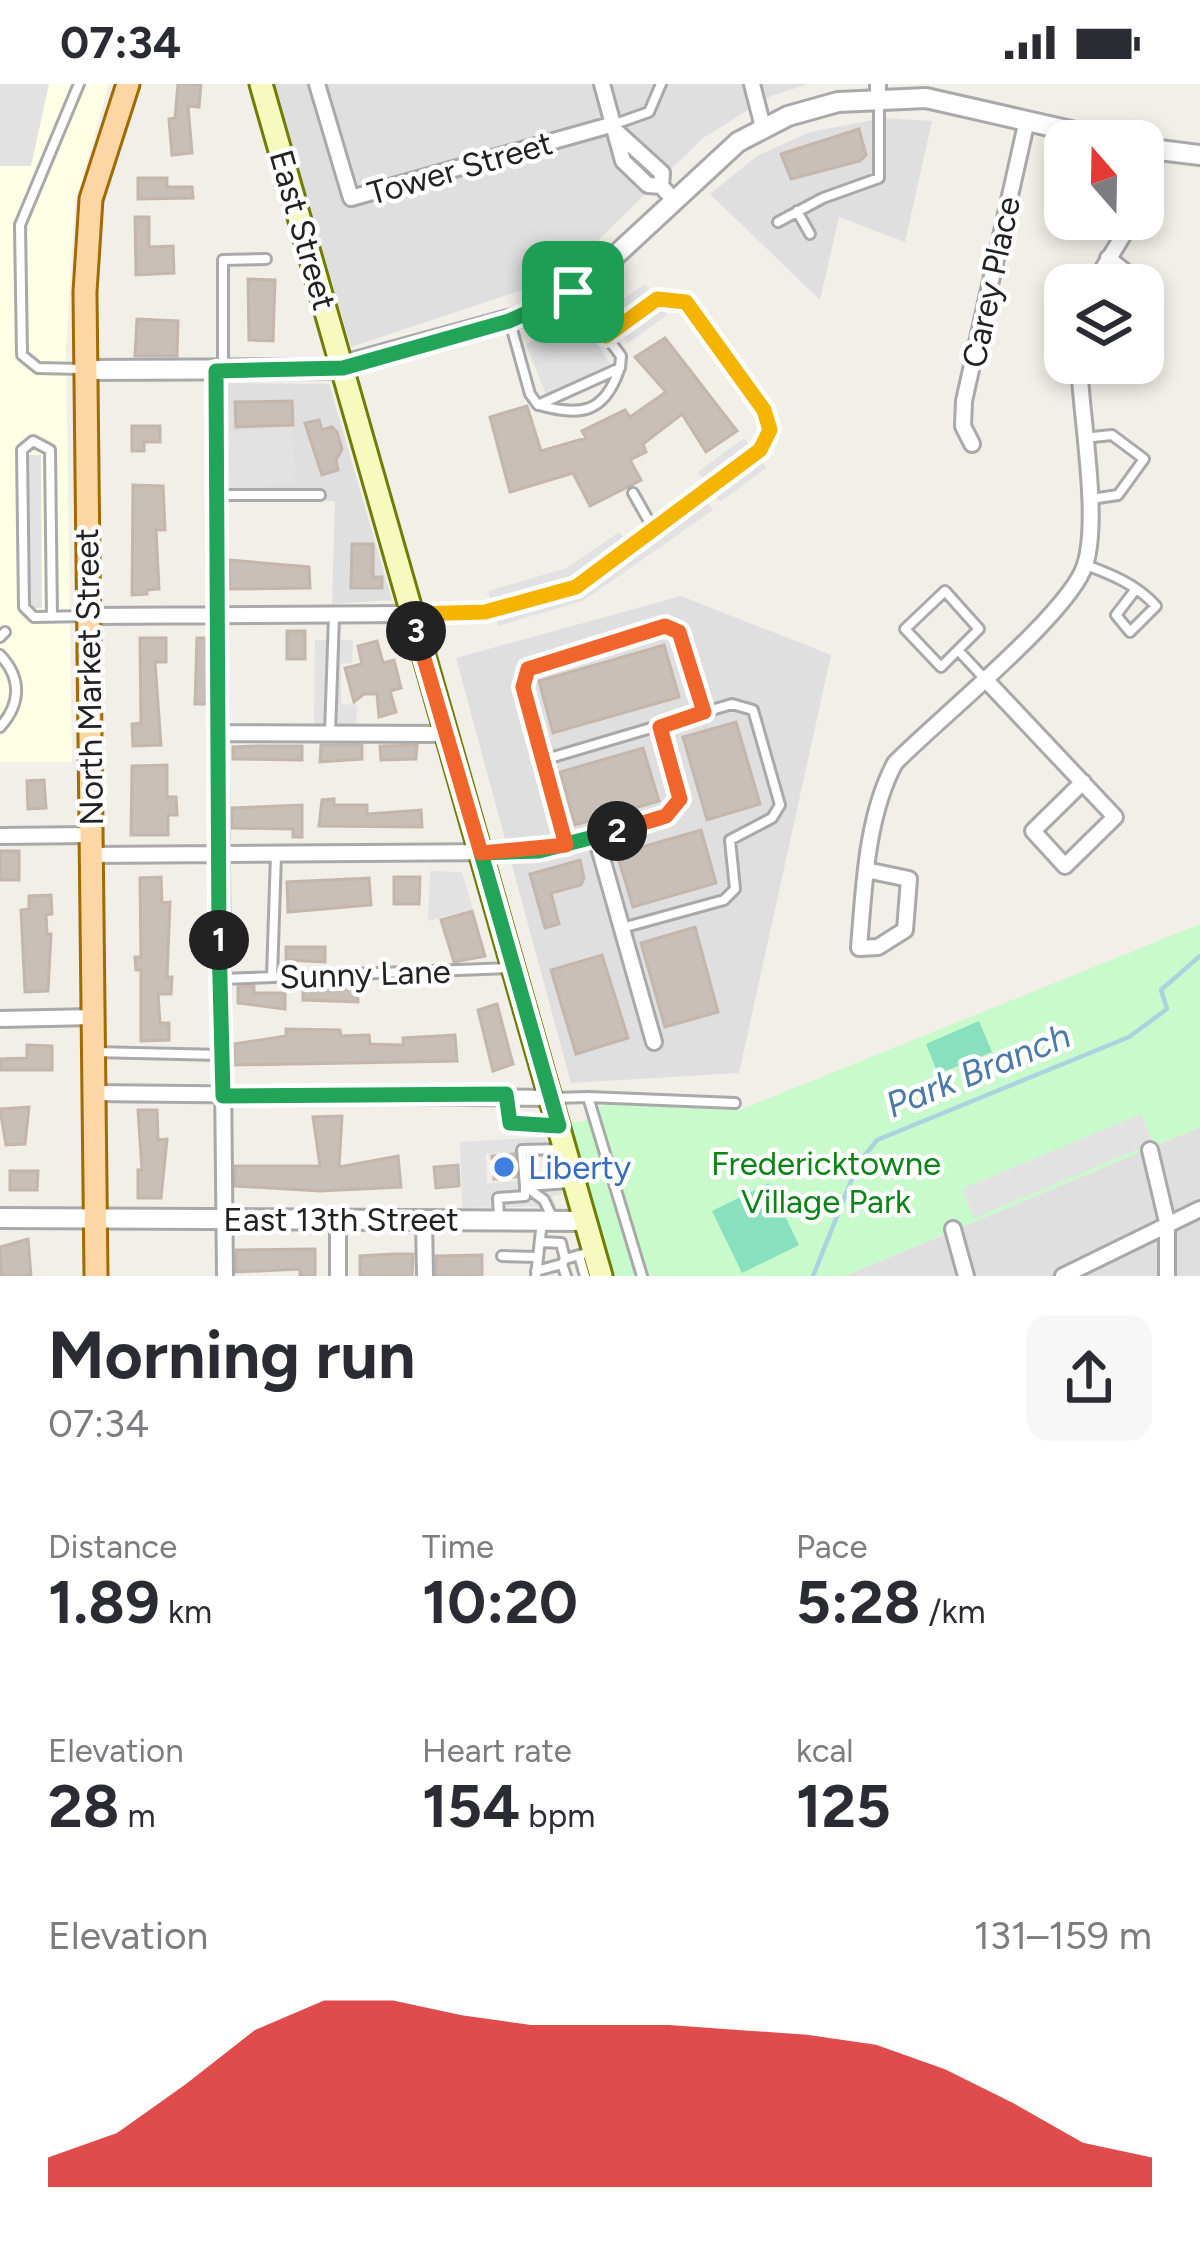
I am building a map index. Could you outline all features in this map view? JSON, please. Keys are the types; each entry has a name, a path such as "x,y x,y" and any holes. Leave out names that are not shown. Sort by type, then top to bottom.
{"main road":[{"name":"North Market Street","path":"96,1276 86,370 91,200 128,84"},
{"name":"East Street","path":"261,84 566,1149 586,1221 587,1253 602,1276"}],"street":[{"name":"Tower Street","path":"317,84 351,198 616,128"},
{"path":"602,84 616,128 662,173 667,192"},
{"path":"752,84 763,128"},
{"path":"86,370 343,368 509,321 573,292 667,192 715,158 763,128 814,107 878,90 1044,124"},
{"name":"Carey Place","path":"972,444 963,426 964,401 1027,120"},
{"path":"1164,151 1200,155"},
{"path":"1105,264 1120,240"},
{"path":"1108,259 1115,264"},
{"path":"219,370 214,495 225,1276"},
{"path":"866,870 909,879 905,930 878,946 859,947 865,875 880,799 896,763 1064,601 1085,565 1089,500 1080,384"},
{"path":"89,616 412,614"},
{"path":"984,678 1083,782 1114,817 1065,866 1033,831 1083,782"},
{"path":"0,836 218,854 481,853 566,845 666,816 677,806 680,793 660,727"},
{"path":"218,733 446,734"},
{"path":"596,837 655,1042"},
{"path":"0,1019 94,1017"},
{"path":"92,1093 551,1097"},
{"path":"1150,1150 1167,1222 1168,1276"},
{"path":"1063,1276 1200,1209"},
{"name":"East 13th Street","path":"0,1218 586,1221"},
{"path":"424,1219 425,1276"},
{"path":"338,1220 338,1276"},
{"path":"952,1228 966,1276"}],"lane":[{"path":"80,84 20,225 21,344 22,355 38,368 86,370"},
{"path":"616,128 654,108 661,84"},
{"path":"778,222 879,178 883,166 878,90"},
{"path":"796,211 810,234"},
{"path":"219,370 224,260 266,259"},
{"path":"509,321 530,394 538,405 573,415 585,412 610,396 622,356 573,292"},
{"path":"412,614 485,612 576,587 760,450 768,419 678,298 657,299 606,336"},
{"path":"538,405 620,368"},
{"path":"1082,438 1112,435 1144,459 1118,495 1089,500"},
{"path":"52,617 50,450 41,441 22,450 24,617 52,617 89,616"},
{"path":"633,493 654,530"},
{"path":"214,495 320,495"},
{"path":"1085,565 1136,589 1156,606 1130,632 1116,615 1136,589"},
{"path":"945,591 980,629 958,650 940,667 905,628 945,591"},
{"path":"330,735 334,615"},
{"path":"566,845 523,687 528,669 674,628 683,638 704,712"},
{"path":"958,650 984,678"},
{"path":"0,655 14,673 17,694 0,727"},
{"path":"543,760 704,712 741,704 752,710 780,800 778,813 730,840 738,878 730,896 622,928"},
{"path":"272,977 276,853"},
{"name":"Sunny Lane","path":"219,979 512,968"},
{"path":"93,1052 221,1055"},
{"path":"506,1094 510,1123 559,1126"},
{"path":"551,1097 734,1103"},
{"path":"588,1097 642,1276"},
{"path":"499,1220 498,1198 525,1196 522,1150 566,1149"},
{"path":"525,1186 575,1182"},
{"path":"525,1186 544,1200 548,1220 536,1257 536,1274 587,1253 585,1276"},
{"path":"542,1242 561,1244 566,1276"},
{"path":"502,1256 536,1257"}],"shaded area":[{"path":"0,84 109,84 75,204 66,351 72,762 0,762"},
{"path":"0,84 49,84 31,166 0,166"},
{"path":"274,84 808,84 771,96 703,138 587,251 537,285 351,347"},
{"path":"884,118 932,121 905,242 839,217 820,300 710,194 757,156 810,132"},
{"path":"645,284 667,315 628,343 605,312"},
{"path":"581,318 610,364 546,395 526,344"},
{"path":"220,383 329,384 392,600 332,604 335,501 217,501"},
{"path":"292,427 296,484 223,489 219,432"},
{"path":"744,438 766,468 720,502 698,472"},
{"path":"29,455 41,455 42,608 30,608"},
{"path":"707,502 713,510 583,601 498,626 488,591 567,568 619,532 635,553"},
{"path":"681,596 831,655 739,1073 571,1083 456,658"},
{"path":"315,640 353,640 352,663 341,664 341,704 357,705 356,728 314,727"},
{"path":"430,871 462,872 473,909 428,921"},
{"path":"1141,1114 1153,1143 974,1218 962,1189"},
{"path":"1200,1127 1200,1276 845,1276"},
{"path":"546,1137 547,1151 486,1154 487,1183 558,1178 562,1194 552,1196 556,1206 462,1208 460,1142"}],"green space":[{"name":"Fredericktowne Village Park","path":"1200,924 1200,1127 845,1276 604,1276 557,1122 583,1122 604,1104 740,1110"},
{"path":"979,1021 992,1052 938,1074 926,1044"},
{"path":"769,1183 799,1245 742,1273 712,1211"}],"building":[{"path":"178,84 201,84 199,107 188,106 192,153 172,155 169,119 175,118"},
{"path":"859,129 866,155 860,161 791,179 781,154"},
{"path":"138,178 167,178 167,187 192,187 193,198 138,199"},
{"path":"135,217 149,217 149,247 173,246 174,273 136,275"},
{"path":"248,279 275,280 273,341 249,340"},
{"path":"137,319 178,321 177,356 135,356"},
{"path":"665,338 737,431 706,452 682,414 643,444 646,452 630,460 641,480 590,506 573,473 510,492 490,417 527,406 541,451 586,438 582,431 625,410 630,417 666,392 635,357"},
{"path":"292,401 293,425 236,427 235,402"},
{"path":"319,420 322,430 332,427 337,432 342,449 336,460 338,470 322,475 305,423"},
{"path":"132,426 160,426 160,442 144,442 144,451 132,451"},
{"path":"133,485 163,486 165,530 156,530 159,589 132,595"},
{"path":"352,544 373,544 373,577 382,577 382,588 351,588"},
{"path":"229,560 309,567 310,588 229,589"},
{"path":"287,631 305,631 305,659 287,659"},
{"path":"140,638 166,638 166,662 155,662 161,745 133,746 132,724 141,723"},
{"path":"197,638 207,638 207,704 195,704"},
{"path":"377,641 383,663 394,660 401,688 390,691 396,712 379,717 377,694 364,694 354,702 345,668 362,664 358,646"},
{"path":"664,645 679,697 553,733 539,681"},
{"path":"736,722 760,804 707,820 683,737"},
{"path":"321,745 362,745 362,759 320,762"},
{"path":"417,745 416,759 381,760 380,746"},
{"path":"302,746 302,760 233,759 233,747"},
{"path":"643,748 659,801 575,825 560,772"},
{"path":"167,765 167,797 176,797 177,815 168,815 168,835 131,835 132,766"},
{"path":"44,780 46,808 28,809 27,781"},
{"path":"334,799 334,805 367,805 367,814 421,810 422,827 319,826 322,800"},
{"path":"302,805 302,837 293,837 293,829 232,828 232,808"},
{"path":"701,830 716,883 633,907 617,854"},
{"path":"0,851 19,851 19,880 0,880"},
{"path":"580,860 581,885 551,893 559,924 545,928 530,874"},
{"path":"161,877 162,903 170,902 167,977 172,977 171,994 158,994 160,1023 169,1023 169,1040 141,1041 141,970 136,970 135,957 141,957 140,878"},
{"path":"394,877 420,877 419,904 394,904"},
{"path":"369,878 371,905 288,912 287,882"},
{"path":"51,895 52,914 46,915 47,934 51,934 48,991 25,992 21,910 29,909 29,896"},
{"path":"472,911 485,956 454,962 441,920"},
{"path":"695,927 718,1012 665,1027 641,943"},
{"path":"286,947 325,947 325,962 286,960"},
{"path":"602,955 628,1038 576,1054 551,970"},
{"path":"303,985 357,986 358,1002 303,1000"},
{"path":"254,986 254,993 285,993 285,1009 238,1003 238,987"},
{"path":"497,1004 513,1064 493,1071 478,1010"},
{"path":"286,1029 369,1035 370,1044 403,1045 403,1038 455,1035 457,1061 234,1065 234,1044 286,1036"},
{"path":"27,1045 52,1046 52,1070 1,1070 0,1059 27,1058"},
{"path":"29,1107 25,1144 6,1145 0,1109"},
{"path":"138,1110 157,1110 158,1140 167,1139 161,1198 138,1198 138,1170 142,1170"},
{"path":"342,1116 339,1167 398,1156 401,1187 320,1191 235,1186 235,1166 320,1166 313,1117"},
{"name":"Liberty","path":"514,1154 516,1177 494,1179 492,1156"},
{"path":"458,1165 459,1186 436,1188 434,1167"},
{"path":"10,1171 38,1171 37,1190 10,1190"},
{"path":"28,1239 31,1276 1,1276 0,1247"},
{"path":"315,1249 315,1276 300,1276 300,1269 236,1272 236,1250"},
{"path":"413,1254 412,1276 360,1276 360,1256"},
{"path":"482,1255 482,1276 436,1276 436,1256"}],"waterway":[{"name":"Park Branch","path":"813,1276 858,1164 877,1140 1129,1037 1167,1009 1161,990 1200,956"}],"place":[{"name":"Liberty","path":"504,1167"}],"route":[{"path":"573,292 509,321 343,368 216,371 223,1096 506,1094 510,1123 559,1126 481,853 539,851 566,845 607,834 673,812 680,793 660,727 704,712 683,638 665,626 528,669 523,687 566,845 481,853 412,614 485,612 584,583 760,450 770,430 764,410 686,302 666,296 657,299 606,336 573,292"}]}
